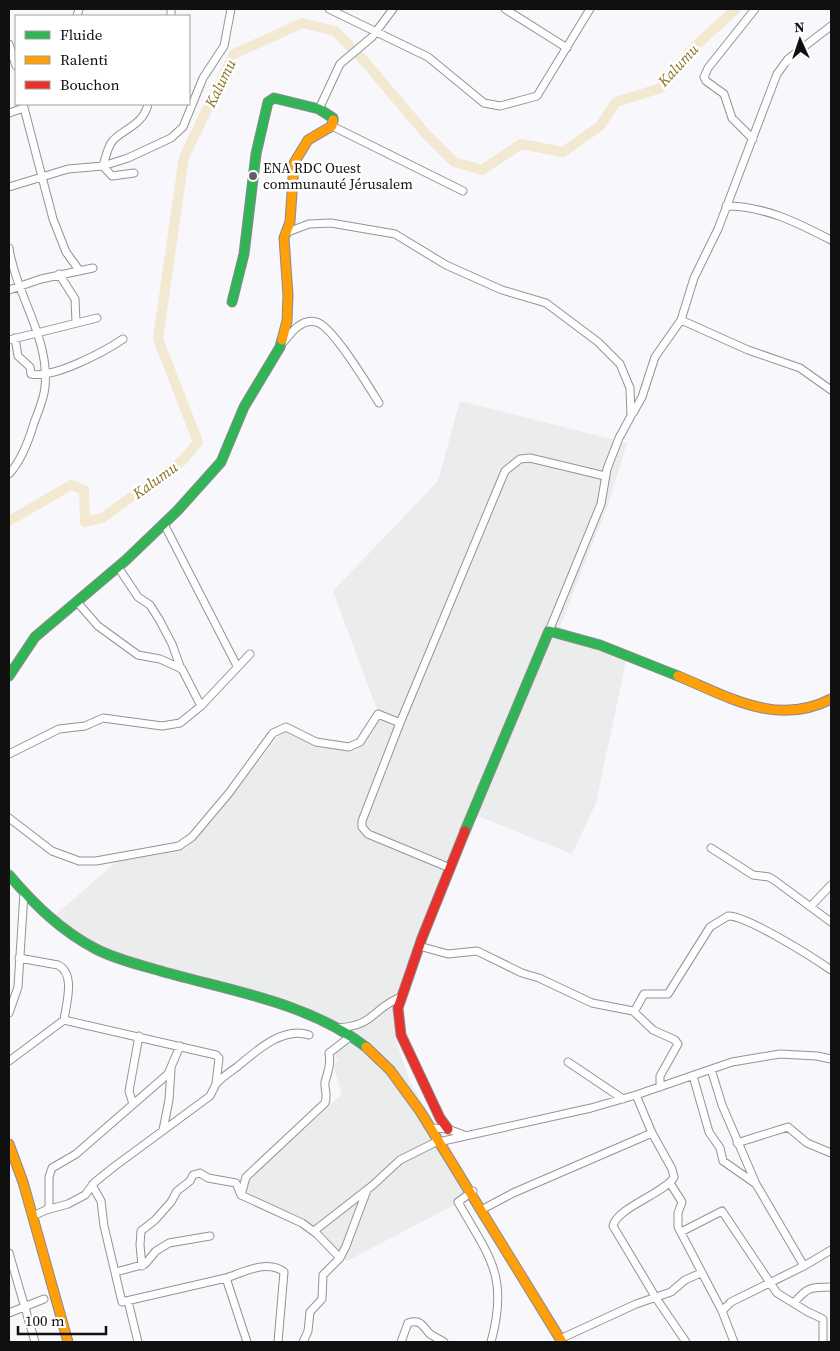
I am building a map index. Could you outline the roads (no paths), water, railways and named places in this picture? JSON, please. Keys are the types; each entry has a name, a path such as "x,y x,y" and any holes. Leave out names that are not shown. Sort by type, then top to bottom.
{"street":[{"path":"9,187 72,168 103,166 128,158 171,138 182,129 203,78 224,46 231,9"},
{"path":"329,9 377,30 431,58 490,106 535,98 590,9"},
{"path":"319,109 336,68 364,45 393,9"},
{"path":"504,9 567,48"},
{"path":"753,139 732,118 724,94 706,82 704,76 708,68 755,9"},
{"path":"448,1129 440,1118 401,1035 398,1014 401,997 419,946 494,759 601,504 605,476 619,438 642,397 655,358 681,320 694,278 713,240 773,83 783,64 831,26"},
{"path":"9,44 15,64"},
{"path":"232,302 244,254 256,154 268,102 274,98 319,109 333,118 332,126"},
{"path":"103,166 111,143 132,128 146,112 148,105"},
{"path":"9,113 23,106 53,219 66,252 79,270"},
{"path":"332,126 463,192"},
{"path":"280,347 288,310 285,233 290,222 292,178 298,155 308,140 332,126"},
{"path":"103,166 112,176 134,173"},
{"path":"726,206 748,206 761,210 793,221 831,240"},
{"path":"285,233 305,225 326,223 390,232 446,266 502,290 546,303 598,342 620,364 630,388 631,416"},
{"path":"9,248 18,286 37,334 46,374 45,389 31,433 14,469 9,474"},
{"path":"9,290 59,274 93,268"},
{"path":"59,274 75,299 76,322"},
{"path":"97,318 12,339 18,356 30,367 31,374 46,374 88,360 123,339"},
{"path":"681,320 748,350 800,368 831,390"},
{"path":"9,676 30,642 118,567 164,524 217,469 232,440 244,408 280,347 291,332 303,323 315,321 321,324 342,347 379,403"},
{"path":"450,868 368,834 362,827 362,822 400,723 505,471 520,459 530,458 605,476"},
{"path":"164,524 237,666"},
{"path":"118,567 138,597 150,605 160,621 201,706"},
{"path":"76,602 98,626 138,655 160,659 182,670"},
{"path":"549,631 600,644 744,703 768,710 780,712 804,710 831,699"},
{"path":"9,754 60,729 85,726 103,718 162,726 177,724 186,720 201,706 250,654"},
{"path":"9,818 52,851 79,861 96,861 179,846 192,837 236,784 273,733 279,728 290,728 316,742 349,747 360,742 378,714 400,723"},
{"path":"711,848 753,875 769,877 774,880 831,922"},
{"path":"9,875 24,893 52,918 100,950 137,964 251,995 337,1028 351,1036 390,1070 432,1128 473,1191 561,1341 636,1304 671,1292 684,1280 700,1273"},
{"path":"811,906 831,885"},
{"path":"9,1014 18,986 24,893"},
{"path":"634,1012 644,994 668,994 710,927 728,916 736,916 748,922 808,954 831,970"},
{"path":"419,946 448,954 477,951 522,973 539,978 592,1003 634,1012 652,1030 675,1040 678,1044 660,1076 660,1087"},
{"path":"9,1061 64,1020 68,981 64,969 58,965 20,958"},
{"path":"337,1028 363,1025 388,1004 401,997"},
{"path":"33,1216 68,1204 85,1195 92,1185 210,1096 216,1084 218,1056 64,1020"},
{"path":"216,1084 259,1049 287,1034 301,1032 309,1035"},
{"path":"133,1104 129,1091 139,1036"},
{"path":"142,1266 141,1231 155,1220 171,1202 176,1192 190,1181 193,1175 200,1172 208,1178 240,1182 322,1108 327,1098 325,1083 331,1062 328,1053 351,1036"},
{"path":"163,1130 170,1100 171,1070 180,1046"},
{"path":"314,1231 367,1190 400,1160 440,1141 542,1120 623,1099 732,1062 780,1054 817,1056 831,1059"},
{"path":"568,1062 623,1099"},
{"path":"711,1069 737,1144 756,1184 804,1266"},
{"path":"46,1210 49,1207 49,1177 52,1168 76,1154 171,1070"},
{"path":"692,1076 709,1132 720,1148 723,1161 756,1184"},
{"path":"636,1095 652,1133 672,1169 674,1177 670,1183 641,1200 612,1224 656,1298 686,1342"},
{"path":"737,1144 788,1127 807,1143 831,1152"},
{"path":"432,1128 448,1129 464,1135"},
{"path":"483,1210 517,1191 652,1133"},
{"path":"9,1144 16,1160 33,1216 68,1342"},
{"path":"240,1182 241,1196 298,1221 314,1231 340,1258"},
{"path":"670,1183 682,1202 677,1219 681,1232 700,1273 722,1311 734,1342"},
{"path":"92,1185 101,1202 105,1231 122,1302 226,1278 264,1266 271,1266 284,1272 278,1342"},
{"path":"303,1342 308,1331 310,1312 322,1299 323,1275 340,1258 367,1190"},
{"path":"473,1191 458,1202 497,1276 499,1300 491,1342"},
{"path":"681,1232 722,1211 780,1296 823,1319 823,1342"},
{"path":"116,1272 142,1266 156,1251 169,1243 210,1236"},
{"path":"722,1311 731,1302 770,1284 831,1250"},
{"path":"9,1253 35,1342"},
{"path":"226,1278 247,1342"},
{"path":"794,1303 802,1293 811,1287 831,1288"},
{"path":"9,1313 26,1308 44,1299"},
{"path":"128,1301 138,1342"},
{"path":"401,1342 408,1323 415,1321 424,1325 430,1333 444,1342"}],"waterway":[{"name":"Kalumu","path":"9,521 71,485 84,490 85,522 102,518 182,461 198,442 158,339 184,157 234,54 302,23 335,31 366,63 426,134 454,162 482,170 521,144 563,152 600,126 616,102 661,88 693,48 736,9"}],"place":[{"name":"ENA RDC Ouest communauté Jérusalem","path":"253,176"}]}
